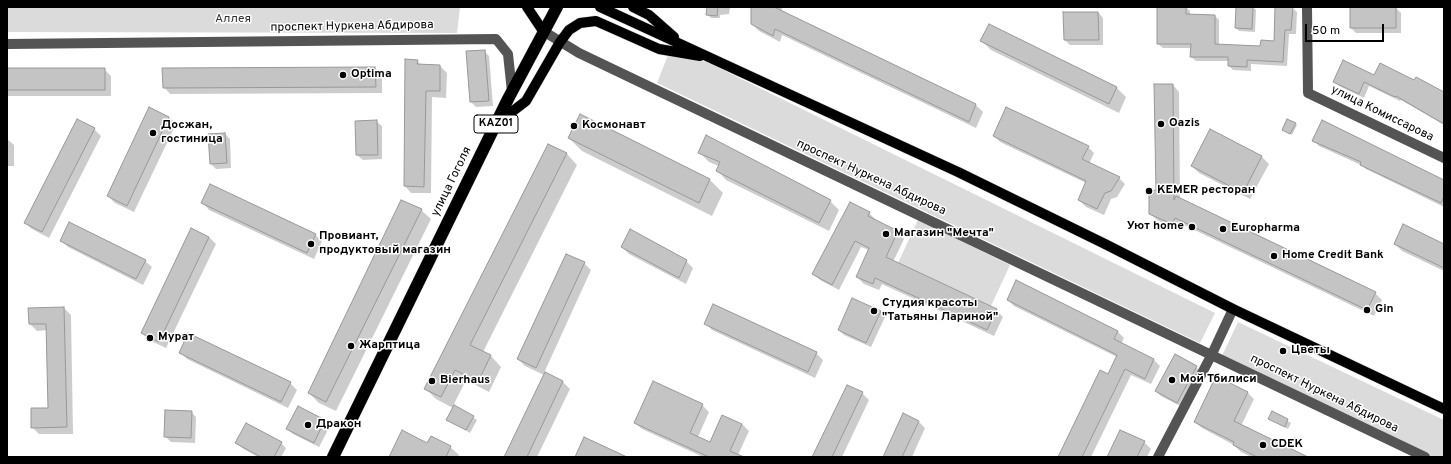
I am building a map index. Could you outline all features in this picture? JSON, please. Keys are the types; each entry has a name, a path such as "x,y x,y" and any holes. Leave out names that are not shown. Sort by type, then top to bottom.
{"highway":[{"name":"улица Гоголя","path":"333,457 496,124 543,31 557,7"}],"main road":[{"path":"527,7 543,31"},
{"path":"600,7 958,172 1233,309 1444,409"},
{"path":"633,7 649,15 683,44"},
{"path":"496,124 526,101 560,42 569,30 580,23 596,20 660,48 710,57"}],"street":[{"name":"улица Комиссарова","path":"1307,7 1308,93 1444,158"},
{"name":"проспект Нуркена Абдирова","path":"543,31 560,42 720,120 1425,457"},
{"name":"проспект Нуркена Абдирова","path":"7,44 496,39 508,54 512,92"},
{"path":"1158,457 1212,354 1233,309"}],"green space":[{"name":"Аллея","path":"7,7 460,7 457,33 7,32"},
{"path":"668,55 707,62 1215,313 1200,343 657,83"},
{"path":"918,220 1010,265 991,306 898,263"},
{"path":"1238,322 1444,420 1444,457 1426,457 1221,358"}],"building":[{"path":"707,7 718,7 717,16 706,15"},
{"path":"751,7 774,7 976,104 969,122 775,29 773,36 751,24"},
{"path":"1157,7 1186,7 1186,14 1215,15 1215,44 1260,46 1261,40 1274,41 1275,7 1293,7 1291,30 1285,30 1283,62 1247,60 1247,67 1228,66 1228,57 1190,57 1191,44 1157,44"},
{"path":"1236,7 1253,7 1252,29 1235,28"},
{"path":"1350,7 1396,7 1396,28 1350,28"},
{"path":"1063,12 1098,12 1099,40 1064,40"},
{"path":"989,24 1117,87 1109,104 980,41"},
{"path":"485,50 489,101 470,102 466,51"},
{"path":"405,59 418,60 417,64 440,65 440,91 426,91 424,187 404,186"},
{"path":"1343,60 1374,75 1380,63 1414,80 1416,77 1444,92 1444,124 1396,96 1395,97 1364,82 1359,94 1333,82"},
{"path":"375,67 376,87 163,88 162,68"},
{"path":"7,68 105,68 105,90 7,90"},
{"path":"1154,84 1173,84 1174,200 1176,196 1376,292 1367,310 1175,218 1172,224 1149,214 1149,191 1156,190"},
{"path":"149,107 169,117 127,206 107,196"},
{"path":"1006,107 1089,146 1082,159 1120,177 1111,191 1105,193 1097,209 1078,200 1086,181 993,136"},
{"path":"580,114 710,179 699,203 568,138"},
{"path":"77,119 95,128 42,232 24,223"},
{"path":"1287,119 1296,123 1290,134 1282,130"},
{"path":"377,120 378,155 356,155 355,121"},
{"path":"1322,120 1444,180 1444,197 1441,203 1360,165 1361,162 1312,141"},
{"path":"1210,129 1262,156 1243,193 1191,166"},
{"path":"225,133 227,163 210,164 208,134"},
{"path":"706,135 831,200 819,223 716,171 720,162 698,153"},
{"path":"548,144 567,153 470,345 491,355 478,382 455,370 441,397 424,389"},
{"path":"210,184 316,234 307,253 201,203"},
{"path":"401,200 422,209 326,402 308,393"},
{"path":"850,202 870,212 868,216 898,231 886,257 997,309 987,330 875,278 873,284 856,277 869,248 855,241 832,285 812,274"},
{"path":"69,222 146,260 136,279 60,241"},
{"path":"1403,224 1444,244 1444,268 1394,244"},
{"path":"191,228 209,237 159,342 141,333"},
{"path":"630,229 687,260 679,278 621,247"},
{"path":"566,254 585,262 536,368 517,359"},
{"path":"1016,280 1118,331 1114,339 1154,359 1145,379 1125,369 1082,457 1058,457 1100,370 1108,374 1117,355 1007,300"},
{"path":"852,298 881,311 866,343 838,330"},
{"path":"713,304 817,352 808,372 704,324"},
{"path":"64,307 67,427 31,428 31,408 48,408 46,324 29,324 28,308"},
{"path":"188,333 291,382 281,402 179,353"},
{"path":"1175,354 1197,366 1177,403 1155,391"},
{"path":"545,372 563,381 527,457 504,457"},
{"path":"1216,376 1248,392 1234,421 1308,457 1257,457 1233,445 1234,442 1194,422"},
{"path":"653,381 703,404 690,433 710,442 722,415 742,424 730,451 744,457 709,457 634,423"},
{"path":"847,385 863,392 832,457 812,457"},
{"path":"454,405 474,416 466,430 446,420"},
{"path":"298,406 325,420 314,443 286,429"},
{"path":"165,410 192,411 191,438 164,437"},
{"path":"1272,411 1288,419 1285,427 1268,419"},
{"path":"903,413 919,421 902,457 883,457"},
{"path":"246,423 282,442 274,457 261,457 235,443"},
{"path":"402,430 427,443 431,436 451,446 446,457 389,457"},
{"path":"1120,430 1145,441 1137,457 1107,457"},
{"path":"584,437 627,457 575,457"}],"place":[{"name":"Optima","path":"343,75"},
{"name":"Oazis","path":"1161,124"},
{"name":"Космонавт","path":"574,126"},
{"name":"Досжан, гостиница","path":"153,133"},
{"name":"KEMER ресторан","path":"1149,191"},
{"name":"Уют home","path":"1192,227"},
{"name":"Europharma","path":"1223,229"},
{"name":"Магазин \"Мечта\"","path":"886,234"},
{"name":"Провиант, продуктовый магазин","path":"311,244"},
{"name":"Home Credit Bank","path":"1274,256"},
{"name":"Gin","path":"1367,310"},
{"name":"Студия красоты \"Татьяны Лариной\"","path":"874,311"},
{"name":"Мурат","path":"150,338"},
{"name":"Жарптица","path":"351,346"},
{"name":"Цветы","path":"1283,351"},
{"name":"Мой Тбилиси","path":"1172,380"},
{"name":"Bierhaus","path":"432,381"},
{"name":"Дракон","path":"308,425"},
{"name":"CDEK","path":"1263,445"}]}
